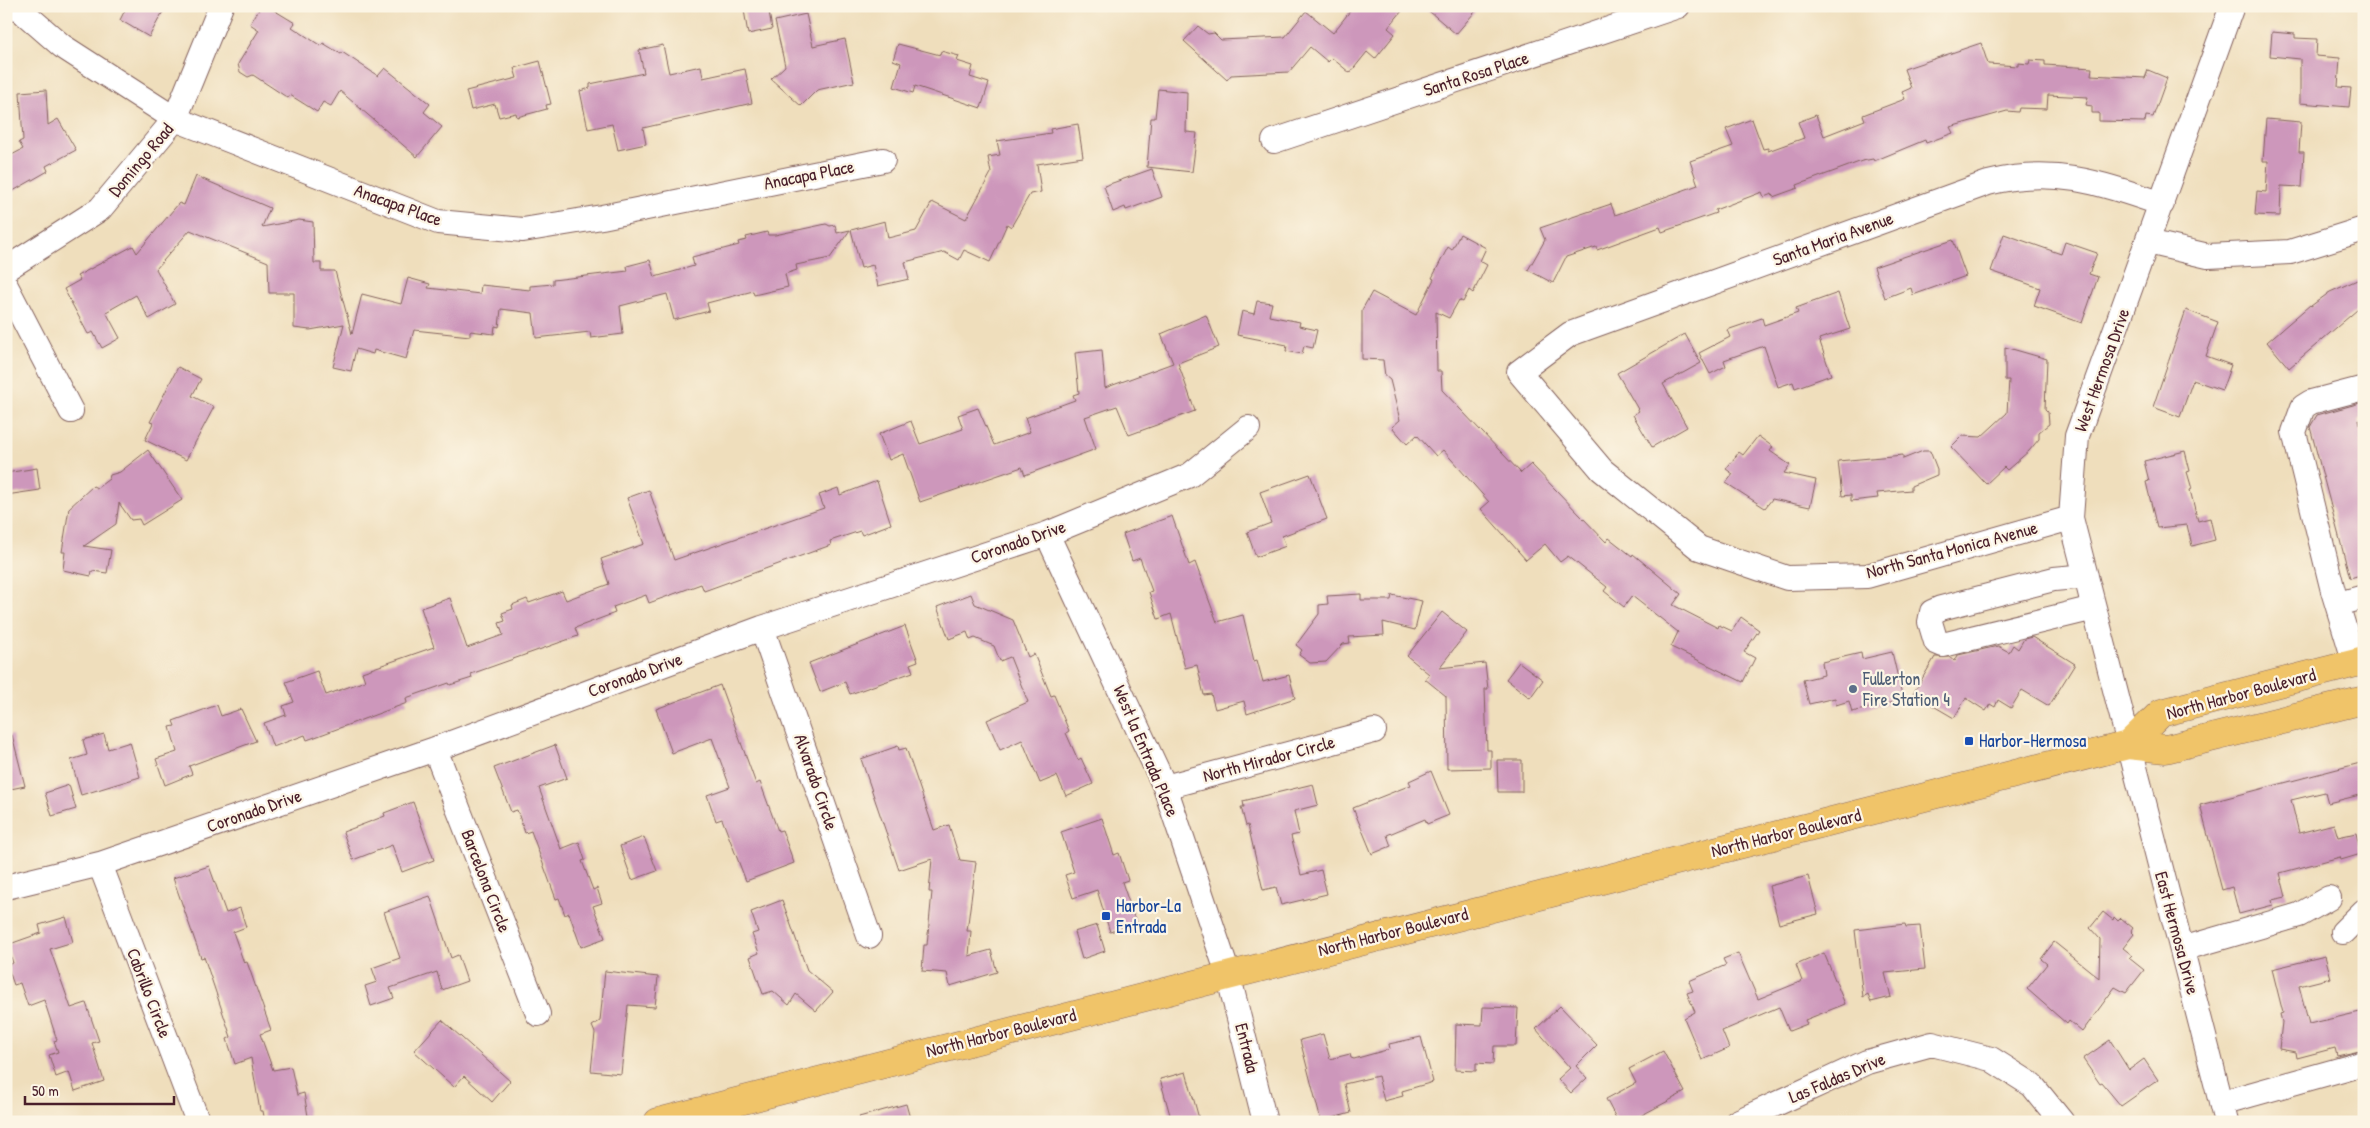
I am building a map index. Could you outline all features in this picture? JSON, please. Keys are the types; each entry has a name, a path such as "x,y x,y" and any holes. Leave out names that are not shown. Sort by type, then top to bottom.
{"main road":[{"name":"North Harbor Boulevard","path":"2128,745 2161,713 2359,662"},
{"name":"North Harbor Boulevard","path":"658,1122 1228,974 2128,745 2166,749 2364,700"}],"street":[{"name":"Anacapa Place","path":"16,6 62,46 175,119 438,222 522,230 883,160"},
{"name":"Domingo Road","path":"7,270 100,209 175,119 221,6"},
{"name":"Santa Rosa Place","path":"1274,141 1678,6"},
{"name":"West Hermosa Drive","path":"2128,745 2071,518 2077,436 2232,6"},
{"name":"Santa Maria Avenue","path":"1519,372 1570,334 1988,183 2023,176 2059,176 2106,184 2162,204"},
{"path":"2148,242 2208,256 2290,252 2364,229"},
{"path":"7,270 70,411"},
{"name":"North Santa Monica Avenue","path":"1519,372 1602,470 1699,548 1787,578 1867,576 2071,518"},
{"path":"2359,662 2338,604 2294,432 2303,407 2312,402 2364,388"},
{"name":"Coronado Drive","path":"6,887 100,864 435,749 762,628 1047,534 1190,475 1248,428"},
{"name":"West la Entrada Place","path":"1047,534 1165,787 1228,974"},
{"path":"2086,576 2054,579 1941,608 1932,612 1931,627 1936,642 1943,645 2094,608"},
{"path":"2338,604 2364,597"},
{"name":"Alvarado Circle","path":"762,628 869,936"},
{"name":"North Mirador Circle","path":"1165,787 1374,731"},
{"name":"East Hermosa Drive","path":"2128,745 2223,1112"},
{"name":"Barcelona Circle","path":"435,749 538,1014"},
{"name":"Cabrillo Circle","path":"100,864 198,1122"},
{"path":"2182,949 2299,915 2329,898"},
{"path":"2343,932 2364,911"},
{"name":"Entrada","path":"1228,974 1265,1122"},
{"name":"Las Faldas Drive","path":"1737,1122 1867,1062 1932,1044 1991,1059 2032,1085 2062,1122"},
{"path":"2223,1112 2364,1064"}],"building":[{"path":"127,6 166,6 149,37 120,20"},
{"path":"261,6 267,6 295,23 292,27 321,46 323,43 341,54 342,52 378,76 385,68 430,104 424,112 442,127 417,157 340,91 331,106 323,102 317,112 290,95 288,98 253,75 248,77 240,72 238,64 259,30 250,24"},
{"path":"768,6 772,29 748,34 744,10"},
{"path":"1354,6 1406,6 1388,28 1395,34 1375,59 1367,52 1350,73 1332,58 1328,62 1310,47 1289,72 1231,75 1227,80 1184,41 1198,26 1208,34 1214,33 1221,40 1285,37 1306,11 1333,33"},
{"path":"1423,6 1480,6 1456,34"},
{"path":"806,14 813,46 845,39 854,82 817,90 801,106 771,79 785,66 775,21"},
{"path":"2272,32 2295,34 2295,38 2317,39 2316,56 2340,58 2338,87 2351,88 2349,107 2300,103 2300,59 2270,56"},
{"path":"1981,43 1988,64 2018,66 2018,63 2029,64 2030,60 2045,61 2045,65 2092,68 2091,75 2145,78 2148,70 2167,78 2153,117 2146,116 2145,122 2099,121 2099,113 2092,113 2092,106 2086,105 2088,97 2048,95 2047,109 2019,108 2018,112 2007,111 1950,127 1953,133 1926,143 1925,140 1874,161 1873,159 1862,161 1797,185 1798,188 1773,197 1772,194 1764,197 1762,192 1715,210 1716,213 1662,232 1660,227 1597,250 1596,247 1566,257 1553,283 1528,270 1545,240 1540,228 1611,204 1615,215 1698,185 1690,161 1733,146 1726,129 1752,119 1763,149 1768,148 1768,151 1804,138 1798,122 1816,115 1824,136 1865,120 1863,115 1905,99 1902,92 1911,88 1904,69"},
{"path":"898,44 940,55 941,51 959,56 957,61 973,66 970,77 989,83 981,108 915,86 913,93 894,87 901,63 893,60"},
{"path":"663,45 669,73 701,66 703,78 745,69 752,103 643,128 646,144 618,150 612,124 588,129 580,91 590,88 590,84 644,73 639,50"},
{"path":"540,61 551,104 546,105 547,109 517,117 516,113 499,117 495,104 471,110 466,91 517,78 514,68"},
{"path":"1158,89 1187,92 1186,132 1197,133 1192,172 1147,167 1151,118 1155,118"},
{"path":"46,90 48,125 58,119 76,150 46,166 48,171 6,195 6,158 23,149 19,142 23,140 20,92"},
{"path":"2266,119 2301,122 2299,152 2304,152 2302,187 2281,186 2280,216 2255,215 2257,191 2266,192 2268,161 2263,161"},
{"path":"1078,124 1083,157 1037,164 1041,192 1030,194 1011,227 1007,224 990,262 964,250 959,260 944,252 905,262 909,279 878,286 873,265 861,268 851,230 885,221 888,238 916,231 932,202 966,219 991,173 988,157 1000,155 997,141 1051,133 1050,129"},
{"path":"1152,169 1162,197 1126,210 1125,207 1113,212 1104,186"},
{"path":"196,176 270,208 262,227 299,220 313,222 314,263 321,263 321,271 335,271 352,334 362,294 401,304 408,278 430,284 428,288 480,294 481,285 530,290 530,286 553,284 553,280 628,271 627,266 650,260 655,277 694,266 692,257 739,245 738,242 747,240 746,237 767,232 768,235 775,235 826,224 830,226 835,225 837,233 850,230 830,258 796,265 797,270 785,274 788,287 754,295 753,291 707,303 709,311 674,320 667,294 620,306 623,334 591,338 590,332 536,338 533,313 501,309 499,327 495,326 494,334 470,331 470,336 414,330 406,359 374,350 373,354 356,349 351,371 333,367 344,324 310,330 294,328 294,293 269,293 268,262 190,230 156,269 175,304 149,319 136,295 106,312 120,338 102,348 93,332 88,334 64,289 80,280 77,276 133,246 137,253 179,203 184,205"},
{"path":"1460,234 1486,248 1480,261 1487,265 1473,293 1469,290 1463,302 1459,300 1449,318 1436,312 1437,371 1441,371 1442,390 1521,473 1531,464 1606,542 1609,538 1632,556 1633,554 1681,594 1673,605 1718,628 1719,625 1732,631 1741,617 1759,630 1744,652 1755,658 1743,682 1671,647 1678,632 1632,596 1624,607 1604,591 1607,587 1568,556 1560,562 1545,544 1526,560 1481,509 1489,502 1443,450 1436,456 1417,435 1407,444 1392,427 1400,420 1390,380 1385,376 1383,360 1362,359 1362,310 1372,292 1416,315 1448,247 1452,250"},
{"path":"2004,234 2061,254 2065,242 2097,253 2089,274 2098,277 2082,323 2034,306 2040,288 1991,271"},
{"path":"1953,240 1966,276 1913,295 1911,288 1885,298 1874,267"},
{"path":"2364,277 2364,304 2289,368 2267,342 2310,305 2330,292"},
{"path":"1838,293 1850,329 1819,339 1831,375 1795,388 1793,382 1778,387 1764,346 1724,360 1726,366 1710,374 1699,353 1730,337 1727,330 1762,318 1764,325 1798,313 1796,308"},
{"path":"1257,301 1272,303 1269,316 1300,322 1299,326 1317,330 1313,348 1304,346 1302,354 1286,351 1287,345 1237,335 1242,311 1254,314"},
{"path":"2186,310 2218,322 2206,356 2231,365 2222,390 2193,380 2180,417 2153,407"},
{"path":"1206,315 1219,347 1178,363 1195,411 1129,435 1117,406 1085,417 1096,449 1025,475 1022,467 920,502 903,454 889,460 879,434 911,421 920,444 963,429 958,415 978,408 994,445 1030,432 1025,418 1075,400 1073,395 1079,393 1075,353 1102,350 1105,388 1173,363 1161,334"},
{"path":"1685,334 1701,363 1663,384 1687,427 1652,447 1633,415 1639,411 1617,373"},
{"path":"2005,347 2047,359 2045,409 2048,412 2049,424 2039,432 2039,439 2029,451 2007,470 2004,467 1986,484 1951,447 1962,436 1981,437 2007,413 2009,380 2005,380"},
{"path":"178,367 201,379 192,396 214,407 186,460 145,440 153,423 150,422"},
{"path":"2364,402 2364,418 2359,419 2364,442 2364,466 2360,467 2364,481 2364,574 2350,578 2310,427 2317,415"},
{"path":"1758,436 1773,447 1770,451 1790,465 1784,473 1816,480 1810,507 1772,499 1765,508 1726,483 1733,474 1726,469 1739,452 1743,455"},
{"path":"148,450 182,500 142,525 139,519 131,520 119,503 116,524 84,546 111,550 107,573 92,571 91,576 63,570 65,552 62,552 69,508 93,486 97,488 109,479 110,475 120,472"},
{"path":"1923,451 1930,451 1937,469 1937,475 1911,486 1911,490 1877,493 1878,498 1851,501 1851,495 1842,496 1838,461 1903,455 1903,459"},
{"path":"2185,451 2190,471 2187,472 2192,489 2190,490 2198,521 2210,518 2215,540 2192,546 2187,525 2157,528 2146,482 2149,481 2144,461"},
{"path":"37,468 40,490 6,495 6,473"},
{"path":"1310,474 1327,519 1282,536 1286,546 1256,557 1247,532 1271,523 1260,492"},
{"path":"877,481 891,524 862,535 860,531 830,541 831,545 704,591 701,584 649,603 646,595 613,607 615,613 575,628 578,636 471,674 472,678 450,685 449,683 406,698 407,703 307,740 305,735 273,747 264,723 286,715 283,706 294,702 286,682 317,671 326,695 365,681 362,672 434,647 421,608 450,598 467,648 503,635 499,623 505,621 502,613 513,609 512,605 527,599 529,603 562,591 566,600 609,584 601,559 644,544 627,498 649,490 674,560 824,508 819,495 838,488 840,495"},
{"path":"1172,516 1189,565 1195,562 1217,622 1243,615 1254,661 1257,660 1263,682 1289,675 1295,698 1247,714 1244,701 1215,709 1211,694 1204,695 1197,665 1185,668 1171,614 1158,619 1149,592 1152,591 1140,558 1132,561 1123,534"},
{"path":"971,594 975,604 1013,620 1028,657 1034,654 1051,696 1054,695 1069,731 1066,733 1078,760 1081,758 1093,784 1066,796 1057,776 1040,783 1022,740 1000,750 987,720 1028,702 1010,657 1000,661 994,646 975,638 970,640 967,632 949,639 937,607"},
{"path":"1361,594 1361,600 1391,600 1392,595 1422,601 1415,630 1383,622 1384,635 1349,637 1350,643 1343,644 1326,662 1310,663 1299,655 1302,650 1296,645 1319,614 1319,605 1328,604 1327,596"},
{"path":"1442,612 1467,632 1439,668 1485,663 1488,689 1485,689 1487,750 1491,750 1491,768 1447,769 1446,696 1425,679 1429,674 1407,656"},
{"path":"905,626 918,661 910,664 913,672 850,694 845,682 820,692 809,663"},
{"path":"2032,637 2075,664 2049,706 2022,690 2011,708 1998,700 1995,707 1990,704 1986,711 1966,698 1954,718 1913,694 1935,657 1950,657 1955,661 1958,655 1998,646 2009,652 2013,645 2018,649 2024,639"},
{"name":"Fullerton Fire Station 4","path":"1892,652 1903,700 1852,712 1849,701 1836,705 1835,698 1809,704 1803,680 1824,675 1822,662 1861,653 1862,659"},
{"path":"1519,662 1543,680 1530,698 1506,679"},
{"path":"720,685 756,784 760,782 778,831 782,830 794,863 746,881 722,819 716,821 707,795 730,787 712,738 672,753 656,709"},
{"path":"217,705 221,716 241,709 256,741 189,766 192,774 165,785 156,759 177,752 170,727 175,726 173,721"},
{"path":"104,734 108,749 130,742 140,777 81,795 71,760 87,755 83,740"},
{"path":"12,735 25,786 6,790 6,736"},
{"path":"555,745 567,778 539,788 561,849 579,842 585,860 582,861 593,890 597,888 602,903 593,906 605,938 581,947 569,913 565,915 559,898 556,899 531,831 525,833 517,810 511,812 494,768"},
{"path":"898,746 899,750 906,748 934,830 949,825 960,860 976,862 967,931 971,931 969,956 991,950 997,972 950,986 947,973 922,971 924,945 927,945 932,892 929,892 932,859 899,870 861,759"},
{"path":"1497,760 1522,760 1522,792 1498,792"},
{"path":"2364,762 2364,794 2328,803 2325,792 2291,800 2299,833 2334,824 2338,837 2356,833 2361,854 2341,860 2340,857 2280,873 2286,897 2272,900 2273,905 2239,914 2232,887 2222,890 2200,805"},
{"path":"1431,771 1449,815 1427,824 1425,819 1387,835 1391,846 1372,854 1353,808 1411,785 1409,781"},
{"path":"1313,784 1318,805 1294,811 1299,834 1291,836 1301,875 1321,870 1327,894 1281,905 1276,887 1263,890 1248,825 1246,826 1241,807 1244,807 1243,801"},
{"path":"69,785 76,809 52,816 45,793"},
{"path":"413,802 434,860 402,872 392,845 353,860 343,832 385,816 384,813"},
{"path":"1102,818 1114,855 1119,853 1128,880 1122,882 1136,923 1110,932 1097,890 1073,898 1065,875 1074,872 1061,832"},
{"path":"644,837 657,871 632,880 620,846"},
{"path":"209,866 226,913 240,908 246,927 233,932 244,963 247,962 271,1030 260,1034 273,1070 291,1067 297,1095 304,1093 309,1122 265,1122 263,1111 260,1111 251,1058 235,1064 227,1039 231,1037 204,957 201,958 173,878"},
{"path":"1808,876 1818,914 1779,924 1769,886"},
{"path":"430,896 451,958 458,955 467,981 442,990 437,972 390,988 394,998 371,1006 365,986 377,982 372,968 400,958 384,912"},
{"path":"782,900 807,970 833,992 816,1011 796,994 789,1005 773,991 763,994 750,957 759,953 752,934 758,932 751,912"},
{"path":"2103,912 2113,920 2114,917 2118,921 2121,918 2133,928 2131,931 2134,934 2123,948 2132,955 2129,958 2144,970 2126,993 2115,987 2082,1032 2069,1021 2067,1024 2027,989 2047,964 2041,959 2054,942 2099,978 2100,939 2090,928"},
{"path":"66,917 73,942 50,949 71,1008 86,1003 99,1041 92,1043 104,1081 75,1091 69,1072 56,1077 49,1055 58,1052 54,1041 57,1040 44,1000 28,1006 20,983 14,985 7,965 13,963 7,945 41,933 39,925"},
{"path":"1905,924 1906,927 1920,926 1925,969 1885,973 1891,997 1871,1002 1868,994 1863,997 1855,930"},
{"path":"1097,925 1105,951 1082,959 1074,932"},
{"path":"1738,953 1758,999 1802,981 1796,965 1824,953 1845,1004 1805,1020 1807,1024 1789,1031 1779,1007 1722,1031 1729,1048 1702,1060 1684,1018 1695,1012 1687,993 1693,991 1689,981 1726,965 1723,959"},
{"path":"2325,956 2331,978 2299,986 2309,1024 2364,1011 2364,1050 2337,1056 2335,1048 2297,1058 2296,1052 2279,1049 2282,1022 2280,1014 2283,1013 2272,969"},
{"path":"605,971 658,977 655,1007 628,1005 621,1074 591,1071 595,1033 592,1026 600,1021"},
{"path":"1560,1006 1597,1045 1576,1066 1587,1078 1571,1093 1558,1079 1570,1068 1536,1029"},
{"path":"1483,1007 1518,1008 1516,1046 1494,1046 1493,1064 1476,1063 1476,1071 1455,1070 1456,1024 1482,1025"},
{"path":"442,1020 510,1081 492,1102 464,1076 454,1087 414,1051"},
{"path":"1323,1034 1330,1059 1350,1054 1351,1058 1354,1059 1390,1049 1389,1044 1421,1037 1433,1082 1402,1091 1403,1096 1384,1101 1378,1076 1344,1084 1351,1113 1321,1121 1300,1040"},
{"path":"2110,1040 2129,1070 2144,1059 2158,1080 2121,1106 2102,1083 2100,1084 2083,1059"},
{"path":"1663,1051 1685,1092 1629,1122 1618,1122 1606,1099 1636,1083 1629,1069"},
{"path":"1186,1072 1200,1122 1172,1122 1160,1079"},
{"path":"906,1104 911,1122 860,1122 859,1117"}],"place":[{"name":"Fullerton Fire Station 4","path":"1853,689"},
{"name":"Harbor-Hermosa","path":"1969,741"},
{"name":"Harbor-La Entrada","path":"1106,916"}]}
